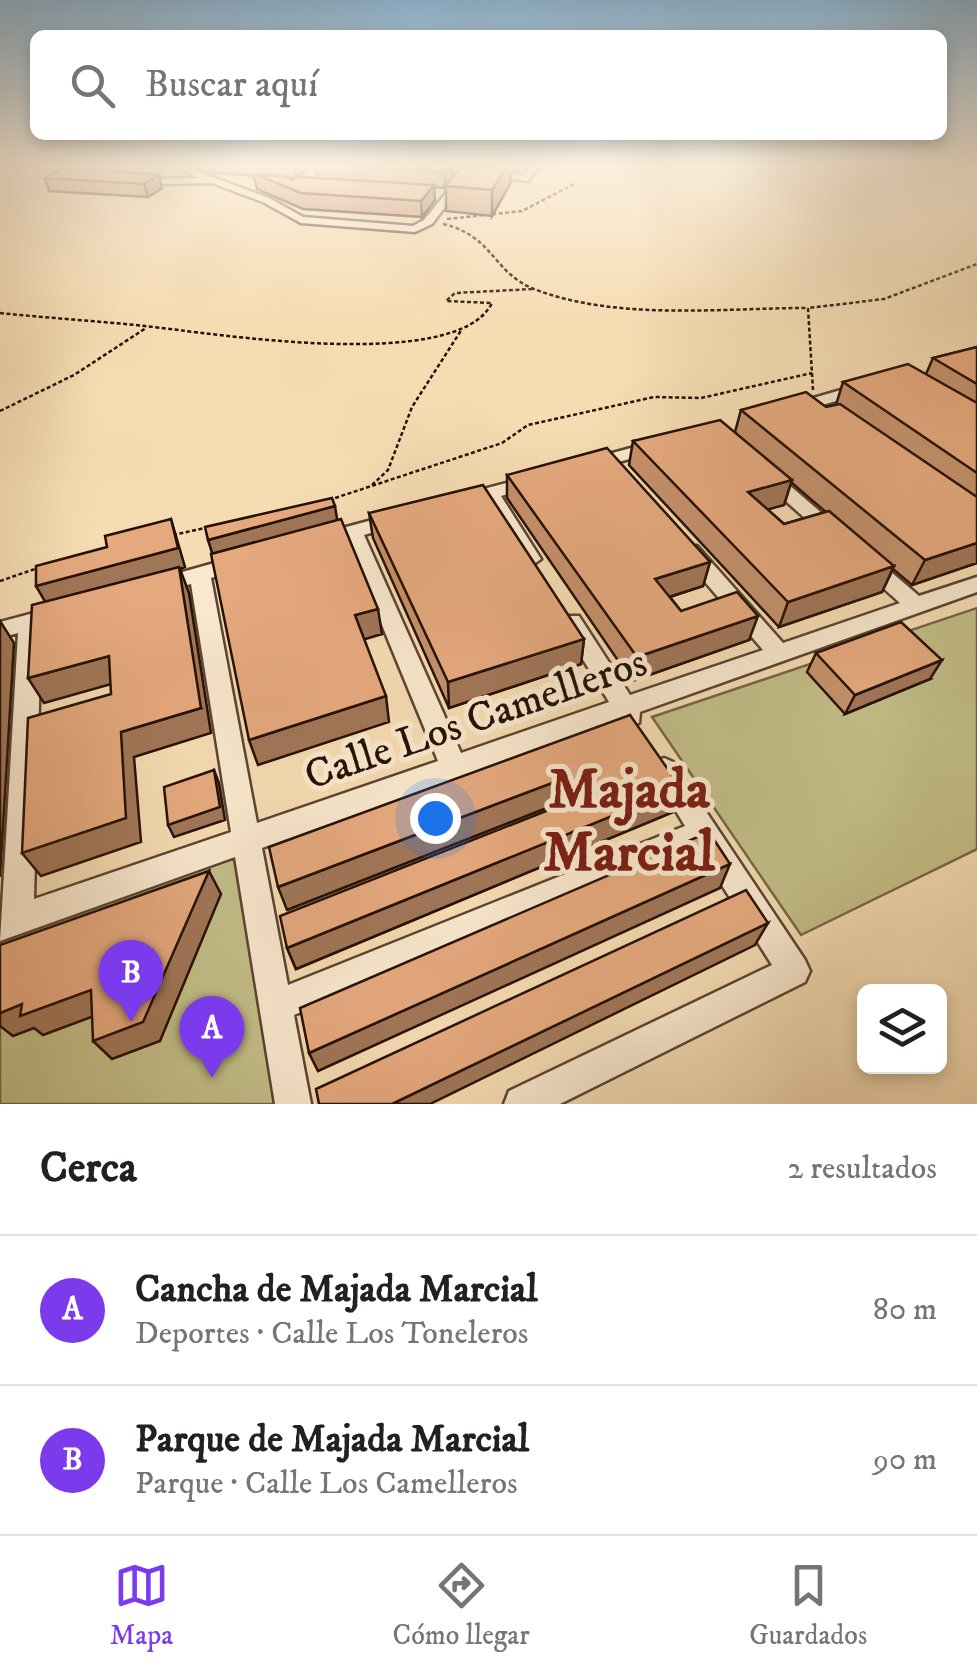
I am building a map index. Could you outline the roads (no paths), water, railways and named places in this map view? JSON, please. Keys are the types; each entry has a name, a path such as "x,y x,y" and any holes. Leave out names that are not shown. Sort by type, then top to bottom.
{"street":[{"path":"300,218 414,229 431,218"},
{"path":"369,222 373,218"},
{"path":"764,416 822,408 884,383"},
{"path":"296,548 567,472 616,467 680,440"},
{"path":"758,468 916,605"},
{"path":"490,493 542,576"},
{"path":"353,532 454,767"},
{"path":"674,534 779,653"},
{"path":"144,590 258,558"},
{"path":"200,574 293,1104"},
{"name":"Calle Los Camelleros","path":"9,923 977,584"},
{"path":"522,1104 794,972 562,608"},
{"path":"0,630 68,611"},
{"path":"9,923 30,622"},
{"path":"276,1006 703,832"}],"place":[{"name":"Parque de Majada Marcial","path":"131,1022"},
{"name":"Cancha de Majada Marcial","path":"212,1078"}],"district":[{"name":"Majada Marcial","path":"629,820"}]}
